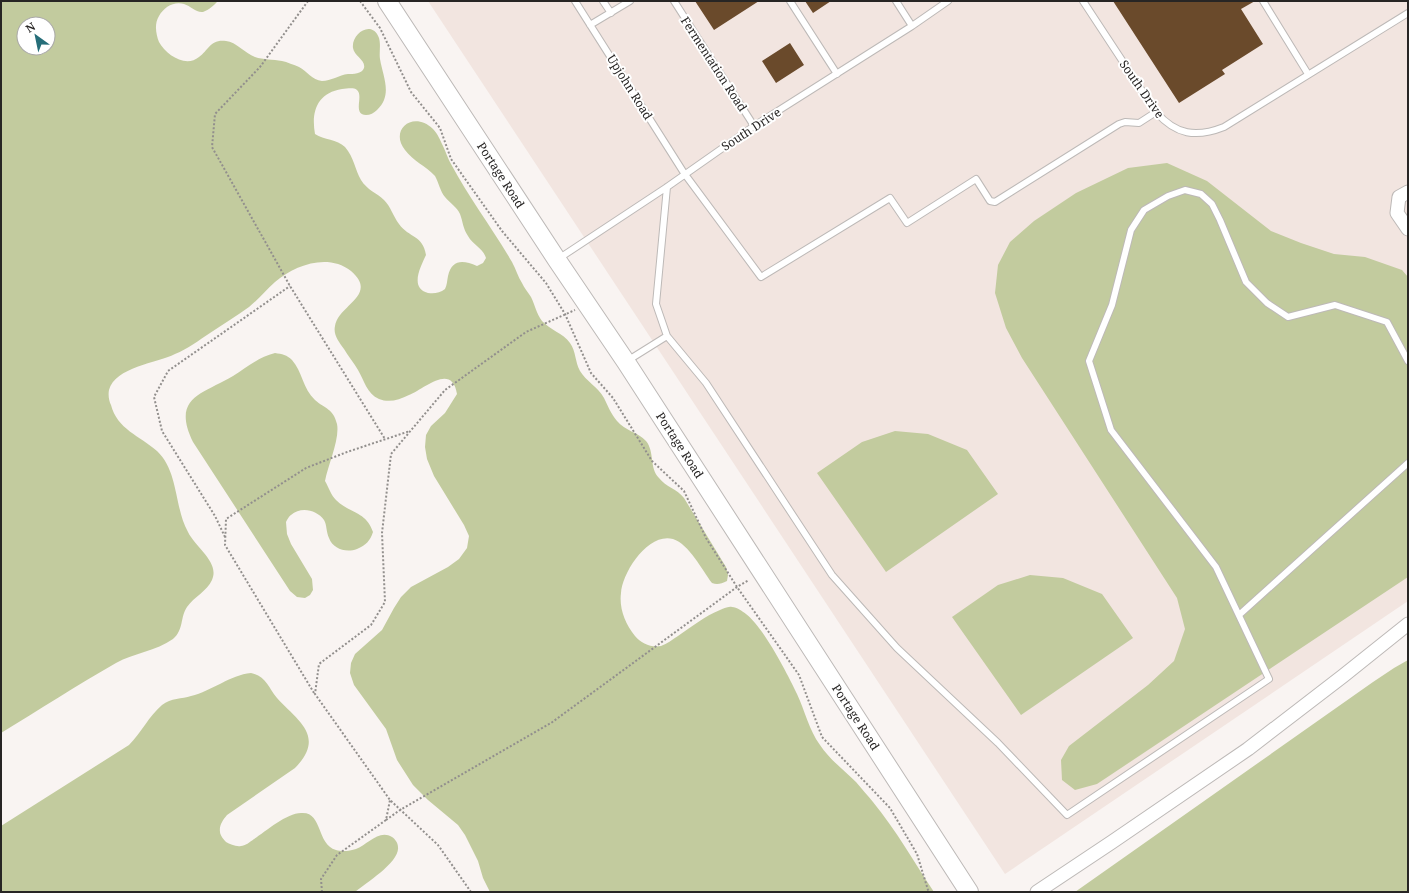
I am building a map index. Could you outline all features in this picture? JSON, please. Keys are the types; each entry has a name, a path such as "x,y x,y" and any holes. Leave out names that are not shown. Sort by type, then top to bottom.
{"main road":[{"name":"Portage Road","path":"387,1 557,260 626,362 969,892"}],"street":[{"path":"1408,192 1399,197 1397,213 1408,230"},
{"path":"1037,892 1248,749 1408,624"}],"lane":[{"name":"Upjohn Road","path":"574,1 684,173 760,277 890,198 907,223 976,179 990,201 995,202 1119,124 1126,122 1139,123 1156,112"},
{"path":"603,1 611,13"},
{"path":"590,25 630,1"},
{"name":"Fermentation Road","path":"674,1 754,126"},
{"path":"790,1 837,74"},
{"path":"896,1 912,26"},
{"name":"South Drive","path":"557,260 754,126 912,26 948,1"},
{"name":"South Drive","path":"1083,1 1156,112 1168,125 1184,132 1203,134 1224,127 1408,13"},
{"path":"1263,1 1308,74"},
{"path":"667,186 656,304 667,336 706,384 832,575 897,648 998,743 1067,815 1269,679 1216,567 1111,430 1089,361 1112,305 1131,230 1144,210 1168,196 1185,190 1201,194 1212,204 1246,282 1267,303 1288,317 1336,305 1387,322 1408,361"},
{"path":"626,362 667,336"},
{"path":"1239,615 1408,463"}],"path":[{"path":"308,1 260,67 215,114 212,147 290,286 385,439"},
{"path":"360,1 380,28 411,92 440,128 451,159 502,231 546,283 565,314 591,373 613,398 652,461 684,491 706,538 737,587 799,674 822,736 890,808 917,854 928,890 930,892"},
{"path":"225,538 215,516 162,431 154,397 168,371 290,286"},
{"path":"315,694 319,664 371,625 385,602 382,533 391,454 445,390 526,332 587,305"},
{"path":"411,430 306,468 226,519 225,545 315,694 390,800 438,845 471,892"},
{"path":"322,892 321,879 337,855 400,810 551,723 737,587 762,572"},
{"path":"386,820 390,800"}],"shaded area":[{"path":"428,1 1408,1 1408,601 1005,874"}],"green space":[{"path":"1,1 218,1 203,12 180,3 166,7 157,19 156,26 158,39 162,47 171,55 182,61 188,61 199,57 213,43 226,41 233,43 255,57 282,61 299,67 315,79 322,81 357,73 363,70 364,65 362,60 354,51 353,43 355,38 363,31 367,29 372,30 376,32 380,41 380,59 386,86 385,98 382,104 375,112 366,115 362,114 359,108 359,93 357,90 350,88 333,91 321,99 315,111 315,134 338,142 345,147 363,183 384,200 403,229 419,240 422,244 426,255 419,271 418,282 422,290 432,293 445,289 450,270 455,264 463,262 477,266 483,263 486,258 483,252 472,242 466,233 459,212 443,195 435,176 408,154 401,143 400,136 402,130 411,122 418,121 433,129 439,137 458,177 512,262 542,321 570,343 580,371 604,398 611,413 617,421 643,438 649,445 656,474 662,481 684,498 726,567 728,575 727,581 719,584 712,583 695,558 679,542 673,539 664,538 654,542 638,556 631,565 622,585 622,610 631,631 637,639 643,643 650,646 661,646 714,612 730,607 739,609 746,614 760,629 781,663 820,745 873,802 897,835 934,892 490,892 483,878 478,861 465,835 458,825 428,800 413,785 397,760 386,729 354,685 350,673 351,663 355,654 382,630 401,597 411,587 448,567 459,559 467,548 469,536 464,525 434,476 427,459 425,447 426,435 431,426 445,413 457,394 454,385 450,380 444,379 437,380 398,400 386,401 375,397 372,394 338,341 335,332 335,326 338,319 355,300 361,287 358,279 351,271 332,263 312,263 292,271 275,282 256,301 240,314 189,347 180,352 128,371 119,376 113,382 109,390 109,396 114,413 124,426 157,451 164,459 173,479 180,512 188,532 191,538 210,561 214,573 210,584 187,607 183,615 179,632 173,639 116,663 1,733"},
{"path":"1167,163 1207,181 1271,231 1334,254 1365,257 1402,270 1408,277 1408,577 1097,784 1075,790 1062,780 1061,760 1069,746 1148,685 1174,661 1185,629 1177,598 1022,358 1006,328 995,293 998,265 1010,242 1034,221 1076,193 1128,168"},
{"path":"275,353 284,355 292,360 311,396 328,409 333,415 337,424 337,437 325,481 331,494 336,500 341,505 362,516 370,525 373,532 369,540 363,546 349,551 340,549 331,542 324,520 317,514 309,510 304,510 295,512 290,516 286,522 287,534 291,544 312,579 313,590 310,595 305,598 297,597 290,591 193,442 187,427 186,415 188,406 201,393 233,376 258,360"},
{"path":"895,431 928,434 967,450 998,494 886,572 817,473 862,442"},
{"path":"1030,575 1063,578 1102,594 1133,638 1021,715 952,617 998,585"},
{"path":"1408,660 1408,892 1075,892 1373,682"},
{"path":"243,674 256,674 266,682 277,698 300,722 306,730 308,747 304,757 295,768 227,815 220,827 222,837 226,842 237,846 243,846 289,816 301,813 308,814 313,817 325,841 330,847 336,850 346,851 356,849 373,838 382,835 387,835 393,838 398,847 397,853 394,859 381,872 355,892 1,892 1,826 129,745 153,714 165,703 199,694 228,680"}],"building":[{"path":"695,1 759,1 714,30"},
{"path":"805,1 831,1 813,13"},
{"path":"1113,1 1255,1 1241,9 1263,44 1222,70 1225,74 1179,103"},
{"path":"790,43 804,65 776,83 762,61"}]}
